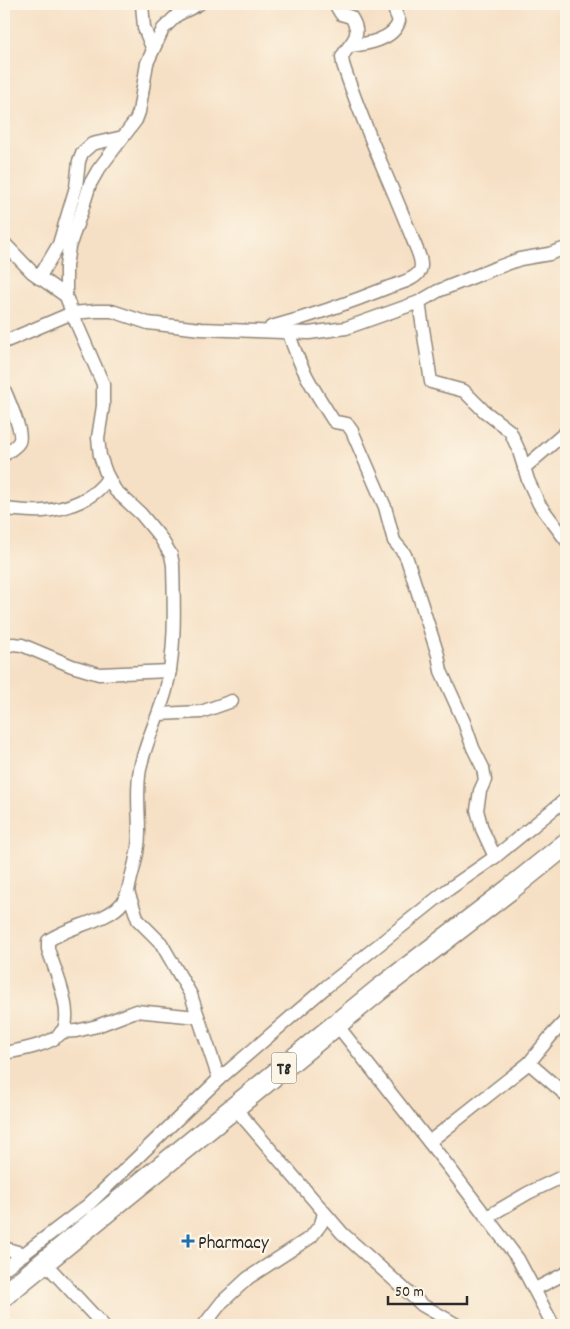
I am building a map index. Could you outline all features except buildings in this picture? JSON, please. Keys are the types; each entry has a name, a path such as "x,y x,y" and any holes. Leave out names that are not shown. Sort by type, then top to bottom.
{"highway":[{"name":"T8","path":"4,1295 337,1025 566,844"}],"street":[{"path":"142,4 144,28 153,50"},
{"path":"4,1052 41,1044 53,1039 65,1026 65,1000 48,948 48,941 103,916 118,907 128,892 139,836 138,780 140,768 159,714 170,671 173,651 173,565 160,536 141,514 115,490 108,478 100,456 98,438 103,406 102,384 66,296 66,266 69,247 86,195 98,170 136,120 139,112 146,63 163,29 177,15 199,4"},
{"path":"258,330 328,311 355,301 408,280 419,274 421,269 419,256 413,240 342,64 342,56 355,36 356,28 351,17 340,13 335,4"},
{"path":"350,46 372,43 395,31 399,22 392,4"},
{"path":"39,278 59,244 74,194 82,153 92,144 123,136"},
{"path":"4,243 39,278 66,296"},
{"path":"4,342 72,313 112,312 148,323 202,329 310,333 346,328 419,302 438,291 520,259 548,254 566,248"},
{"path":"419,302 431,382 464,391 484,411 506,426 516,443 539,504 566,540"},
{"path":"289,332 295,354 305,376 333,420 337,423 347,424 352,431 385,508 394,541 407,559 438,654 441,671 483,768 485,780 480,791 477,810 482,829 495,857"},
{"path":"4,389 20,438 19,442 4,455"},
{"path":"524,468 566,432"},
{"path":"4,509 42,511 62,507 93,495 104,485 108,478"},
{"path":"4,647 14,644 22,645 72,666 99,674 170,671"},
{"path":"159,714 200,712 232,701"},
{"path":"4,1269 88,1204 219,1079 326,988 439,897 495,857 566,800"},
{"path":"128,892 138,920 162,942 191,995 219,1079"},
{"path":"61,1032 97,1026 136,1011 197,1017"},
{"path":"429,1142 529,1063 566,1020"},
{"path":"337,1025 518,1259 553,1325"},
{"path":"529,1063 566,1095"},
{"path":"235,1108 342,1233 422,1305 457,1325"},
{"path":"487,1218 528,1193 566,1175"},
{"path":"311,1237 318,1230 324,1214"},
{"path":"204,1325 222,1302 248,1278 311,1237 322,1232 342,1233"},
{"path":"4,1248 24,1254"},
{"path":"45,1263 104,1325"},
{"path":"535,1289 566,1273"}],"place":[{"name":"Pharmacy","path":"188,1241"}]}
